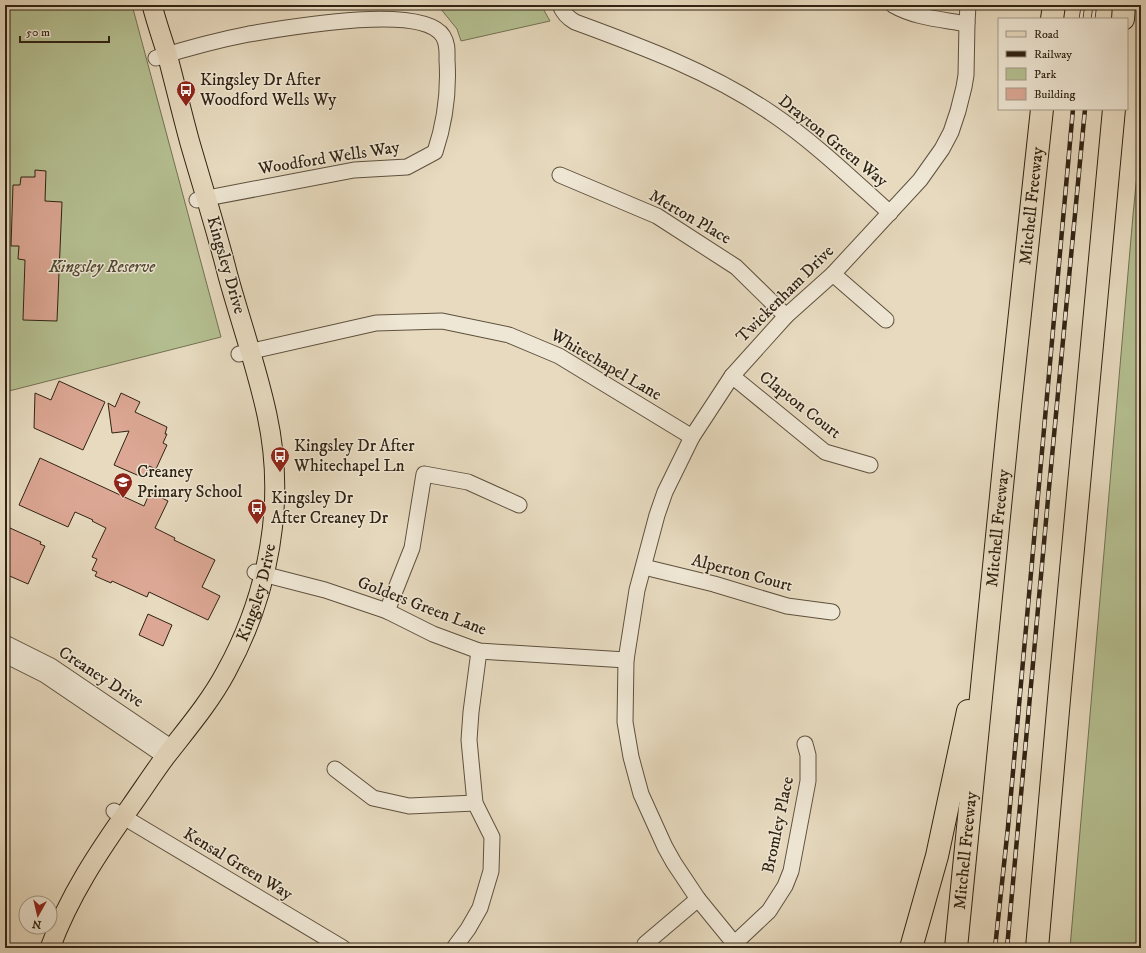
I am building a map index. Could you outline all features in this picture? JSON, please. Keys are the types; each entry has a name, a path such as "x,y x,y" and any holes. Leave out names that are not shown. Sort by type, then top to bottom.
{"highway":[{"path":"1052,18 1054,5"},
{"path":"1123,18 1124,5"},
{"name":"Mitchell Freeway","path":"956,948 1010,406 1042,110"},
{"path":"1037,948 1114,110"},
{"path":"911,948 937,856 965,724 987,640"},
{"path":"1044,861 1047,948"}],"main road":[{"name":"Kingsley Drive","path":"58,904 71,877 119,814 164,749 216,668 260,573 261,537 264,513 264,465 258,418 245,353 217,278 202,199 161,56 142,5"},
{"name":"Kingsley Drive","path":"152,5 161,56"},
{"name":"Kingsley Drive","path":"50,948 60,922 81,881 119,814"},
{"path":"39,948 44,935"}],"street":[{"name":"Drayton Green Way","path":"560,5 563,13 575,22 643,46 708,76 772,113 818,148 890,212"},
{"path":"894,5 909,12 921,15 967,23"},
{"name":"Twickenham Drive","path":"737,945 698,899 665,847 641,794 631,757 625,722 626,660 637,590 657,515 665,492 692,437 732,376 786,316 833,274 926,173 937,157 951,132 960,105 966,75 968,5"},
{"name":"Woodford Wells Way","path":"161,56 248,34 380,18 405,20 426,24 438,30 443,36 447,45 449,83 441,134 435,152 407,167 354,170 202,199"},
{"name":"Merton Place","path":"560,175 657,216 736,267 786,316"},
{"path":"833,274 886,320"},
{"name":"Whitechapel Lane","path":"245,353 376,323 442,321 509,335 559,356 692,437"},
{"name":"Clapton Court","path":"732,376 825,452 870,465"},
{"path":"387,611 412,548 424,474 468,482 519,505"},
{"name":"Alperton Court","path":"644,567 714,584 787,606 832,612"},
{"name":"Golders Green Lane","path":"260,573 325,590 387,611 433,634 479,651 626,660"},
{"name":"Creaney Drive","path":"5,643 50,666 164,749"},
{"path":"454,948 468,929 480,908 491,871 492,837 475,803 469,740 479,651"},
{"name":"Creaney Drive","path":"5,655 45,675 164,749"},
{"name":"Bromley Place","path":"737,945 769,911 785,886 790,871 808,781 808,755 805,744"},
{"path":"336,769 373,798 409,806 475,803"},
{"name":"Kensal Green Way","path":"119,814 343,948"},
{"path":"644,944 698,899"}],"green space":[{"name":"Kingsley Reserve","path":"5,5 132,5 221,337 5,392"},
{"path":"417,5 541,5 550,21 461,41 457,29 440,8"},
{"path":"1141,134 1141,948 1070,948 1133,215"}],"building":[{"path":"35,170 46,171 45,201 62,202 57,321 23,320 25,260 18,259 19,246 11,246 13,185 20,185 21,177 35,177"},
{"path":"59,381 105,402 83,450 34,428 35,393 51,400"},
{"path":"121,393 140,402 135,412 167,427 165,434 167,434 163,443 167,445 156,469 149,466 144,478 114,465 129,431 112,433 108,403 115,407"},
{"path":"40,458 144,506 150,492 168,501 155,528 175,538 174,540 215,560 202,587 220,596 208,620 149,592 147,597 112,581 111,583 95,576 97,572 92,570 97,559 92,557 106,528 92,521 93,520 75,512 68,527 19,505"},
{"path":"10,528 41,542 40,544 45,546 28,584 5,574 5,540"},
{"path":"148,614 172,625 163,646 139,635"}],"railway":[{"path":"1081,18 1083,5"},
{"path":"1093,18 1095,5"},
{"path":"995,948 1008,827 1073,110"},
{"path":"1007,948 1085,110"}],"place":[{"name":"Kingsley Dr After Woodford Wells Wy","path":"186,107"},
{"name":"Kingsley Dr After Whitechapel Ln","path":"280,473"},
{"name":"Creaney Primary School","path":"123,499"},
{"name":"Kingsley Dr After Creaney Dr","path":"257,525"}]}
